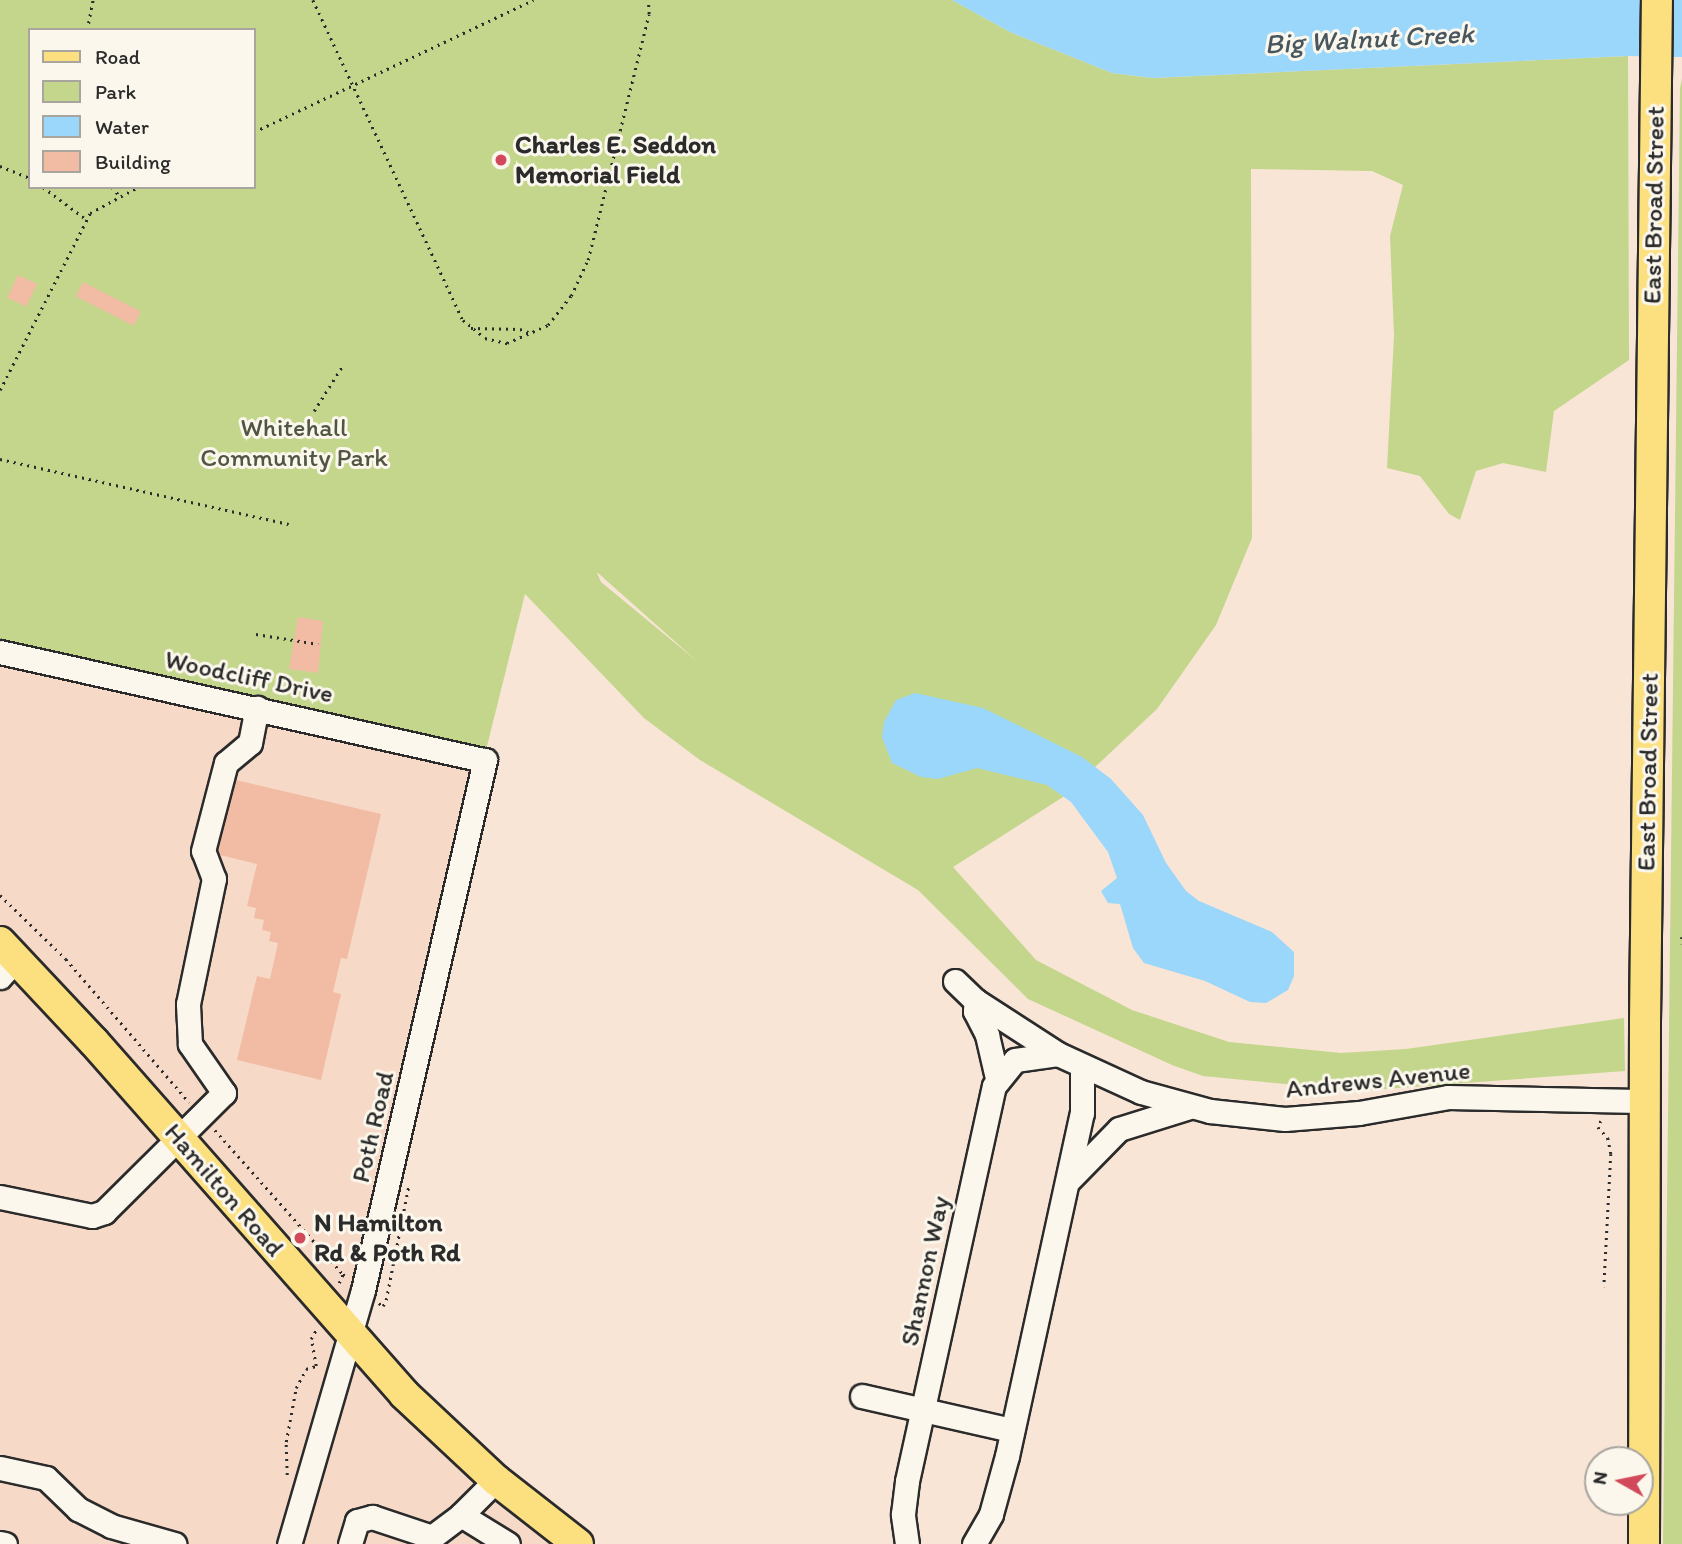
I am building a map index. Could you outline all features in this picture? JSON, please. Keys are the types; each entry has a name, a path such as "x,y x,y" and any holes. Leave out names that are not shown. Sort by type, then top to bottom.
{"main road":[{"name":"East Broad Street","path":"1644,1544 1645,1101 1657,0"},
{"name":"Hamilton Road","path":"5,959 177,1136 404,1394 496,1480 578,1544"}],"street":[{"name":"Woodcliff Drive","path":"0,652 485,760"},
{"path":"0,1197 92,1216 104,1212 177,1136 223,1093 190,1044 188,1004 214,879 203,851 226,763 250,743 257,708"},
{"name":"Poth Road","path":"289,1544 351,1334 485,760"},
{"name":"Andrews Avenue","path":"955,981 976,1001 1058,1055 1082,1067 1189,1107 1285,1119 1359,1113 1448,1097 1645,1101"},
{"name":"Andrews Avenue","path":"976,1001 975,1010 987,1035 997,1078"},
{"path":"997,1078 1015,1060 1058,1055"},
{"path":"974,1544 997,1497 1084,1102 1082,1067"},
{"name":"Shannon Way","path":"907,1544 904,1501 997,1078"},
{"path":"1066,1185 1086,1159 1119,1129 1189,1107"},
{"path":"862,1396 1012,1430"},
{"path":"0,1468 46,1478 78,1509 111,1526 174,1544"},
{"path":"350,1544 357,1521 372,1517 432,1537 461,1516 496,1480"},
{"path":"461,1516 508,1544"}],"path":[{"path":"87,28 93,0"},
{"path":"313,0 471,328 496,342 534,335 548,326 571,296 596,238 649,14 648,0"},
{"path":"256,131 533,0"},
{"path":"0,166 28,177"},
{"path":"46,189 86,219"},
{"path":"114,189 120,196"},
{"path":"0,390 86,219 94,208 134,189"},
{"path":"471,328 520,329 534,335"},
{"path":"314,411 344,365"},
{"path":"0,459 289,524"},
{"path":"256,634 318,644"},
{"path":"0,895 65,959 343,1274"},
{"path":"1682,937 1682,944"},
{"path":"1602,1100 1598,1127 1608,1138 1611,1154 1604,1287"}],"shaded area":[{"path":"0,643 486,750 346,1336 577,1544 0,1544"}],"green space":[{"name":"Whitehall Community Park","path":"0,0 952,0 1010,32 1112,73 1153,78 1628,56 1629,360 1554,411 1546,472 1503,463 1476,471 1460,520 1449,514 1420,476 1387,468 1394,336 1390,236 1403,185 1372,171 1251,169 1252,538 1216,625 1157,709 1063,797 953,867 1036,960 1132,1010 1229,1042 1341,1053 1406,1049 1624,1018 1625,1071 1357,1091 1203,1076 1172,1065 1028,999 918,890 700,760 644,718 525,594 486,750 0,643","holes":["598,573 698,662 601,582"]},
{"path":"1682,79 1682,1544 1663,1544 1680,88"}],"water":[{"name":"Big Walnut Creek","path":"952,0 1682,0 1682,57 1628,56 1153,78 1112,73 1010,32"},
{"path":"915,693 983,708 1082,757 1111,779 1143,815 1166,863 1186,891 1199,901 1272,932 1294,952 1294,976 1288,990 1266,1003 1250,1002 1205,981 1144,963 1133,948 1120,904 1108,903 1101,891 1117,878 1108,852 1071,802 1047,785 977,768 938,779 921,777 892,763 882,737 884,722 896,700"}],"building":[{"path":"18,275 37,284 26,307 7,298"},
{"path":"83,282 141,312 134,326 76,296"},
{"path":"298,617 323,621 318,673 289,669"},
{"path":"236,780 381,814 347,959 341,958 333,992 341,994 321,1080 237,1060 257,976 270,979 278,943 269,941 271,932 262,930 264,920 254,918 256,908 247,906 257,864 220,855 218,850"}],"place":[{"name":"Charles E. Seddon Memorial Field","path":"501,160"},
{"name":"N Hamilton Rd & Poth Rd","path":"300,1238"}]}
